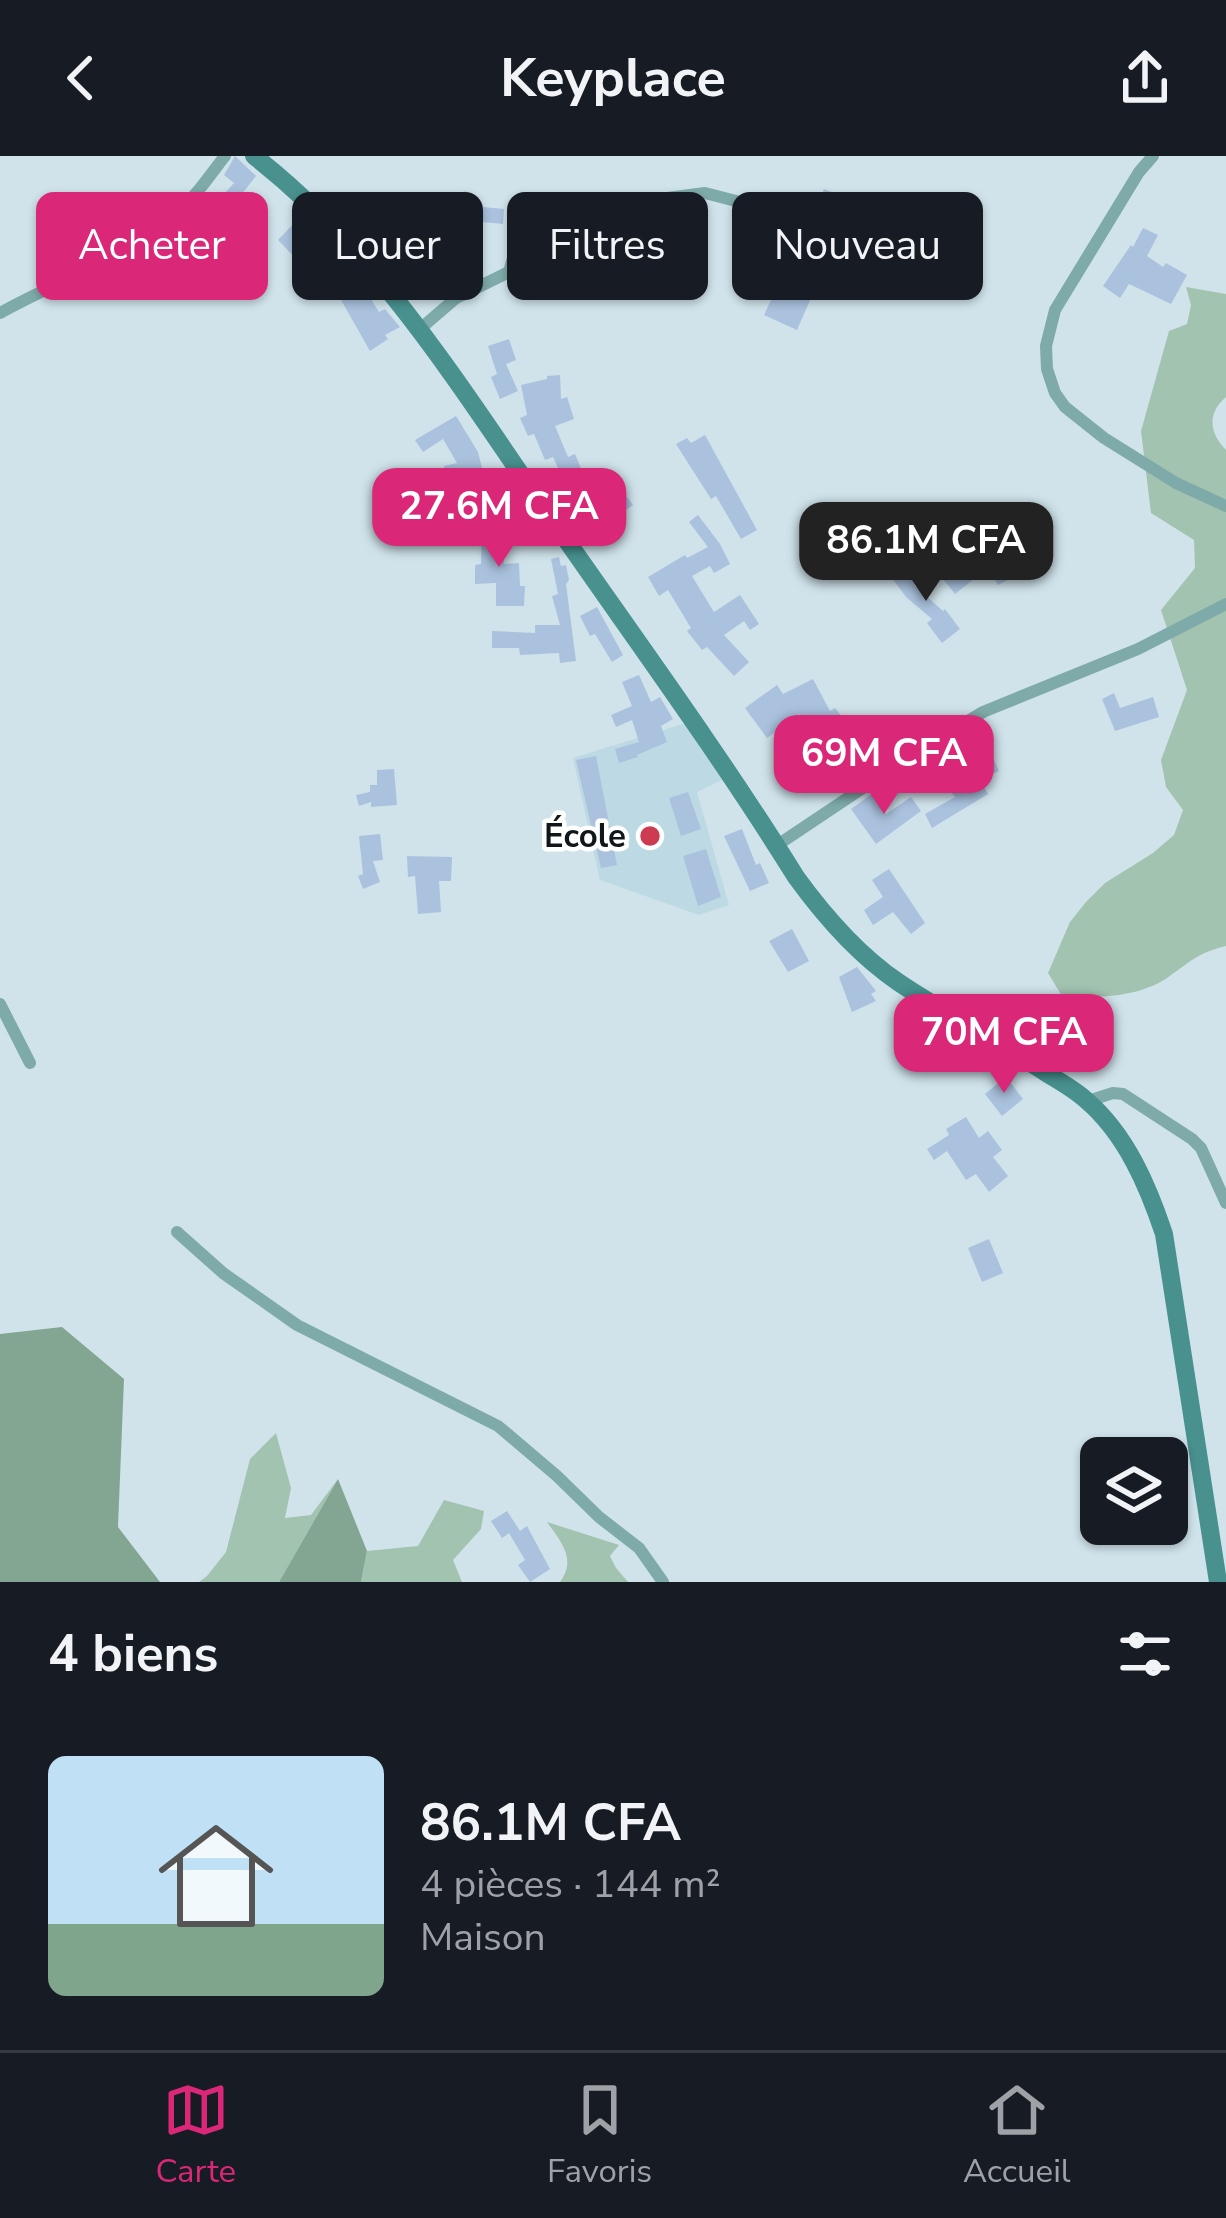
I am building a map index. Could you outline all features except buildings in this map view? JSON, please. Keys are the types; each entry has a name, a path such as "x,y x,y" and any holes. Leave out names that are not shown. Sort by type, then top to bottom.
{"main road":[{"path":"254,156 328,220 420,329 823,913 878,967 1088,1100 1133,1161 1151,1194 1164,1234 1218,1582"}],"street":[{"path":"0,313 146,236 189,202 225,156"},
{"path":"1154,156 1139,172 1055,310 1046,346 1047,369 1065,407 1104,438 1176,483 1226,506"},
{"path":"420,329 456,298 509,272 522,227 531,216 705,193 732,200"},
{"path":"776,846 983,712 1138,649 1226,604"},
{"path":"0,1004 30,1064"},
{"path":"1088,1100 1123,1094 1192,1139 1208,1161 1226,1203"},
{"path":"177,1232 223,1273 297,1324 498,1426 639,1548 663,1582"}],"shaded area":[{"name":"École","path":"686,723 722,780 697,792 729,905 699,915 600,880 573,758"}],"green space":[{"path":"1186,287 1226,294 1226,397 1212,423 1226,450 1226,946 1201,955 1143,990 1062,996 1048,973 1070,922 1105,883 1174,835 1183,810 1166,787 1161,760 1187,690 1161,610 1195,568 1194,540 1151,513 1141,431 1169,331 1187,324 1191,305"},
{"path":"62,1327 124,1379 118,1527 160,1582 0,1582 0,1334"},
{"path":"276,1433 291,1488 285,1518 311,1515 338,1479 279,1582 199,1582 226,1552 250,1459"},
{"path":"338,1479 367,1551 361,1582 279,1582"},
{"path":"444,1500 484,1511 481,1529 453,1560 462,1582 361,1582 367,1551 418,1546"},
{"path":"547,1522 619,1545 610,1556 628,1582 560,1582 567,1558"}],"place":[{"name":"École","path":"650,836"}]}
